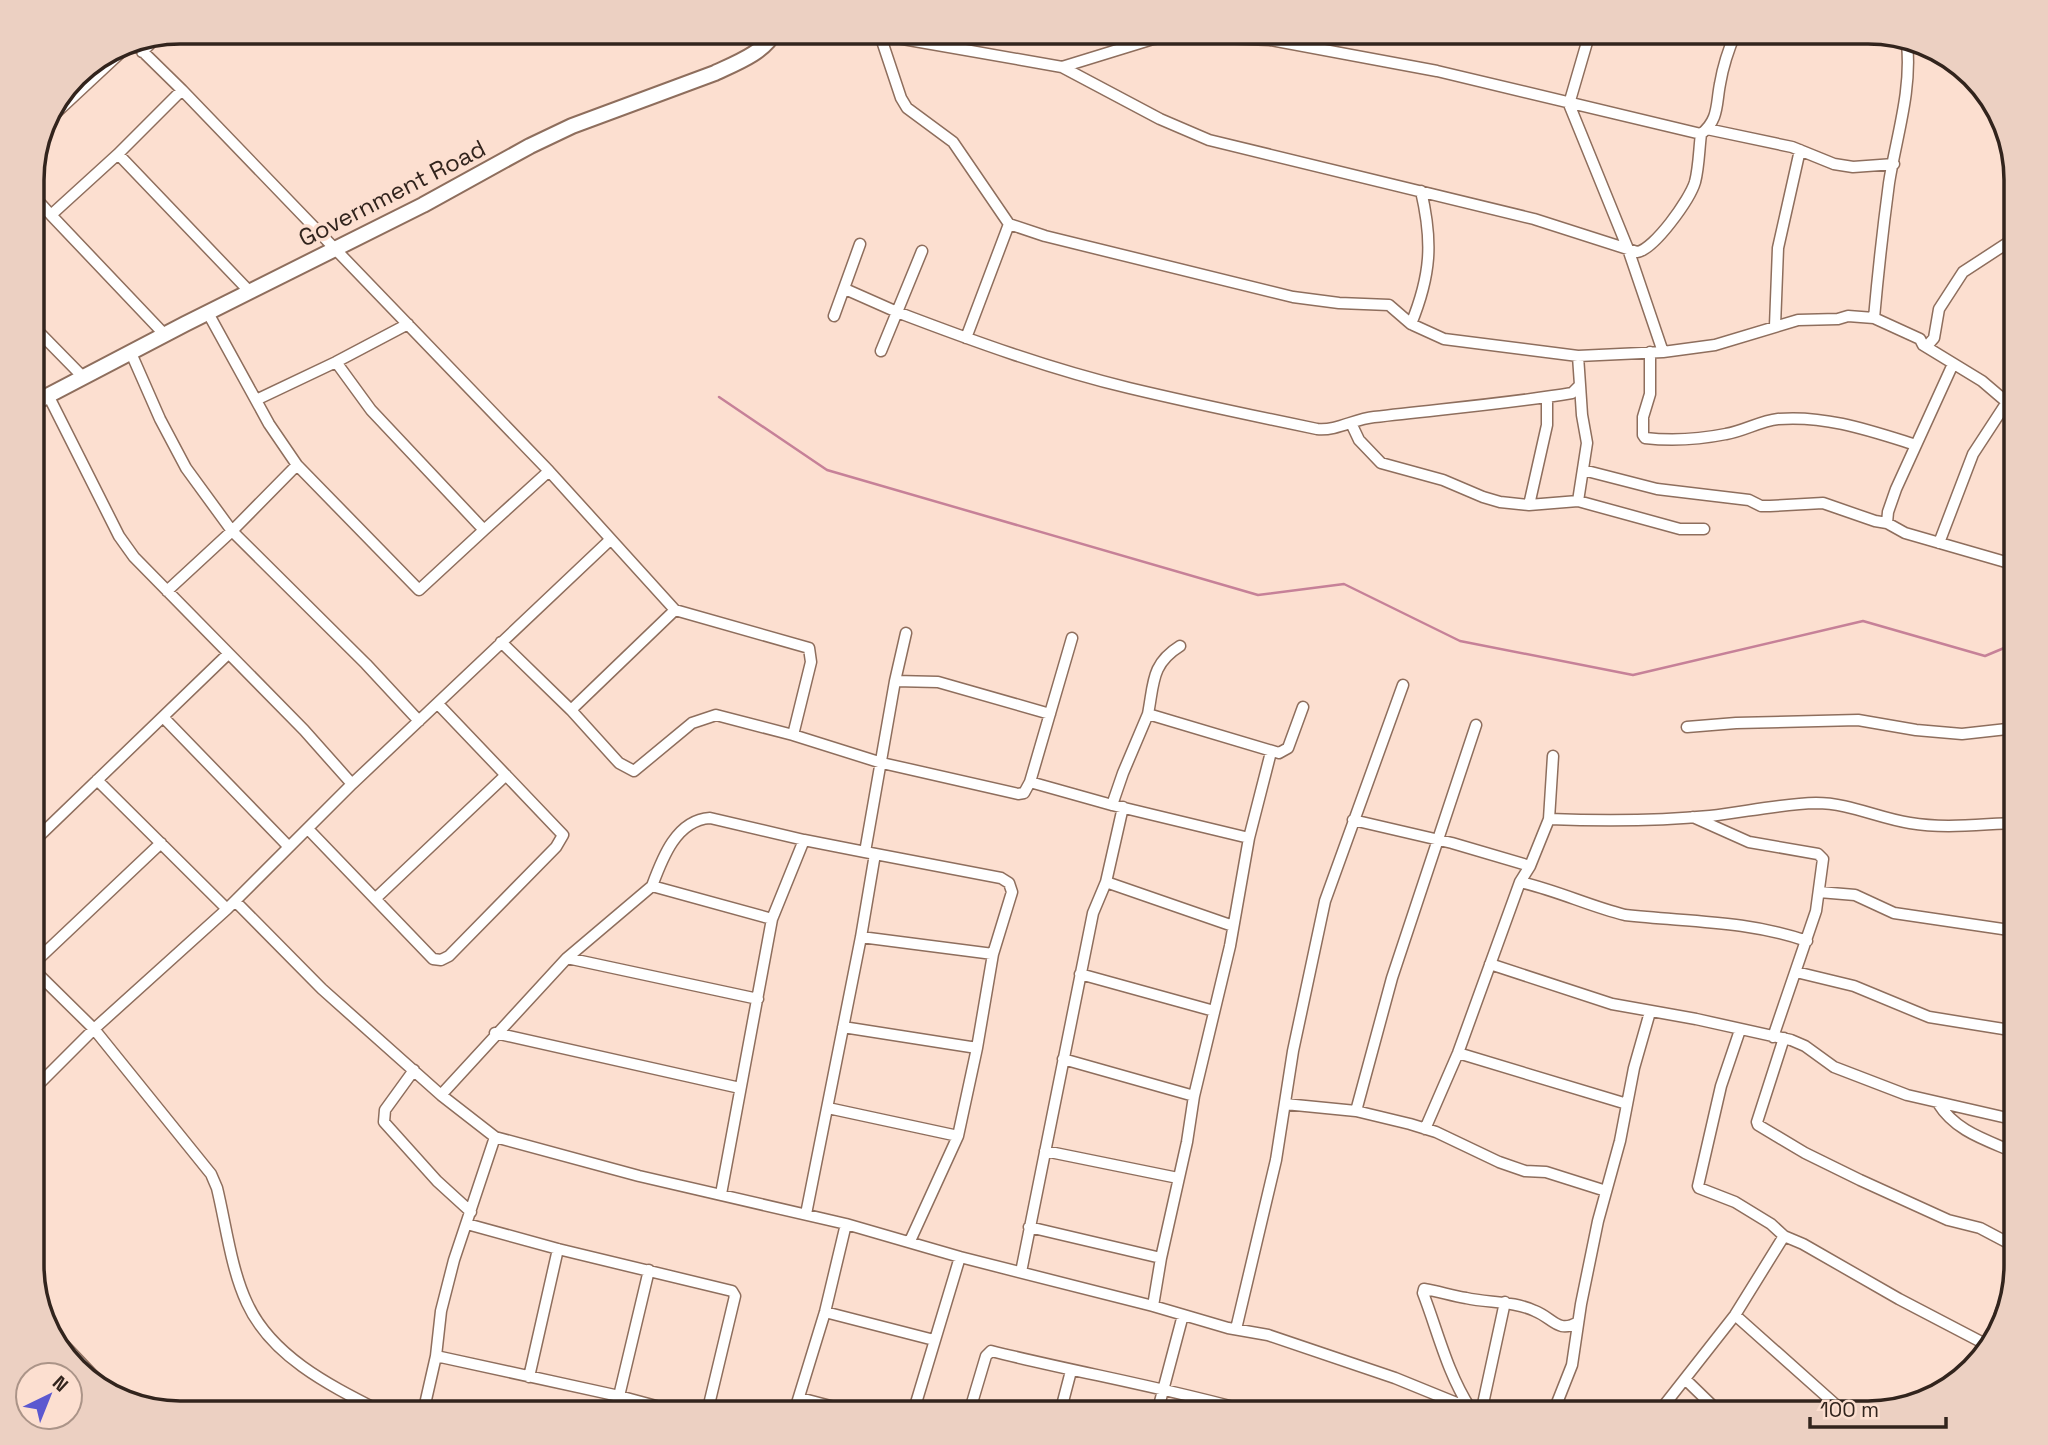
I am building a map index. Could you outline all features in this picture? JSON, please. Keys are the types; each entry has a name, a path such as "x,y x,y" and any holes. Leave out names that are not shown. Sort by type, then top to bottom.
{"street":[{"name":"Government Road","path":"44,397 423,205 530,146 572,126 715,74 736,63 761,44"},
{"path":"881,44 907,108 953,142 1009,224 1045,236 1293,297 1339,303 1389,305 1411,324 1444,339 1578,356 1663,352 1722,343 1798,320 1838,319 1848,316 1874,318 1920,339 1923,345 1982,381 2004,399"},
{"path":"937,44 1062,67 1160,120 1209,139 1534,219 1637,252 1648,248 1690,194 1704,132 1716,114 1725,61 1731,44"},
{"path":"1062,67 1137,44"},
{"path":"1296,44 1342,51 1437,71 1569,104 1800,150 1823,161 1853,167 1894,164"},
{"path":"1586,44 1569,104 1628,249 1663,352"},
{"path":"142,52 147,47"},
{"path":"1874,318 1890,181 1906,79 1907,49"},
{"path":"140,50 182,90 549,471 675,610 809,648 811,662 793,735"},
{"path":"72,97 104,67"},
{"path":"51,215 182,90"},
{"path":"1775,326 1777,248 1800,150"},
{"path":"118,153 250,292"},
{"path":"1411,324 1429,271 1429,225 1421,191"},
{"path":"44,207 165,335"},
{"path":"966,338 1009,224"},
{"path":"834,316 860,244"},
{"path":"1923,345 1927,345 1934,338 1939,309 1963,272 2004,245"},
{"path":"881,351 922,251"},
{"path":"845,289 897,312 1022,357 1128,387 1317,429 1325,430 1375,416 1572,393 1580,385"},
{"path":"208,313 280,443 297,465 419,590 549,471"},
{"path":"256,400 408,324"},
{"path":"44,337 83,377"},
{"path":"1650,352 1650,394 1643,417 1643,435 1646,438 1668,440 1727,434 1771,420 1809,419 1856,426 1916,445"},
{"path":"131,353 160,419 186,468 232,531 366,664 419,721"},
{"path":"1578,356 1587,443 1578,501"},
{"path":"336,362 371,410 484,530"},
{"path":"1887,523 1896,489 1953,364"},
{"path":"48,395 119,536 134,557 304,730 352,784"},
{"path":"1529,505 1547,425 1547,397"},
{"path":"1939,543 1973,454 2004,407"},
{"path":"1351,423 1359,440 1381,463 1443,481 1483,497 1529,505 1578,501 1681,528 1704,529"},
{"path":"167,591 232,531 297,465"},
{"path":"1583,470 1657,489 1749,500 1761,506 1823,503 1887,523 1905,533 2004,561"},
{"path":"44,1079 94,1029 227,909 352,784 610,540"},
{"path":"571,710 675,610"},
{"path":"806,1214 861,937 882,763 895,681 906,633"},
{"path":"501,642 571,710 619,763 634,771 692,723 707,716 725,715 882,763 1018,794 1024,793 1030,782 1072,638"},
{"path":"1021,1272 1093,913 1106,882 1123,773 1148,714 1161,660 1180,646"},
{"path":"44,831 228,654"},
{"path":"895,681 938,682 1050,714"},
{"path":"1236,1329 1268,1196 1306,986 1325,901 1403,685"},
{"path":"308,829 433,959 440,960 449,956 561,841 563,835 438,704"},
{"path":"1148,714 1279,753 1286,751 1303,707"},
{"path":"163,717 289,847"},
{"path":"1687,727 1858,720 1916,730 1962,734 2004,729"},
{"path":"1356,1111 1392,978 1476,724"},
{"path":"1153,1306 1194,1096 1233,926 1249,838 1271,752"},
{"path":"1425,1129 1458,1053 1493,950 1520,882 1530,866 1549,819 1553,755"},
{"path":"376,898 506,775"},
{"path":"97,779 227,909"},
{"path":"1030,782 1249,838"},
{"path":"1549,819 1693,817 1819,803 1859,809 1907,823 1928,826 2004,823"},
{"path":"1693,817 1749,842 1821,855 1823,859 1819,892 1778,1038 1758,1125 1805,1153 1860,1180 1948,1220 1980,1228 2004,1240"},
{"path":"441,1095 495,1033 567,958 652,886 672,842 685,827 700,818 1001,878 1009,883 1012,892 993,954 958,1136 910,1241"},
{"path":"1353,820 1530,866"},
{"path":"721,1194 772,919 804,840"},
{"path":"44,955 161,844"},
{"path":"1106,882 1233,926"},
{"path":"1520,882 1550,889 1625,915 1750,925 1807,941"},
{"path":"652,886 772,919"},
{"path":"1819,892 1855,895 1894,913 2004,929"},
{"path":"235,901 322,989 441,1095 495,1137 639,1176 846,1224 960,1257 1268,1335 1451,1401"},
{"path":"861,937 993,954"},
{"path":"567,958 758,999"},
{"path":"1490,964 1591,998 1650,1012 1696,1018 1805,1046 1828,1064 1844,1072 1907,1095 2004,1117"},
{"path":"1796,972 1854,986 1928,1017 2004,1029"},
{"path":"1080,974 1213,1011"},
{"path":"44,978 94,1029 211,1174 217,1188 241,1288 249,1308 268,1337 278,1348 361,1401"},
{"path":"1558,1401 1572,1364 1578,1322 1606,1191 1634,1068 1650,1012"},
{"path":"843,1027 977,1048"},
{"path":"1740,1030 1721,1086 1698,1186 1703,1191 1735,1202 1771,1224 1784,1236 1980,1341"},
{"path":"495,1033 740,1088"},
{"path":"1458,1053 1627,1104"},
{"path":"1063,1059 1194,1096"},
{"path":"414,1070 386,1110 384,1122 437,1181 471,1212"},
{"path":"1938,1103 1947,1117 1964,1129 2004,1147"},
{"path":"1285,1104 1356,1111 1425,1129 1499,1163 1525,1171 1546,1172 1606,1191"},
{"path":"828,1108 958,1136"},
{"path":"426,1401 446,1289 495,1137"},
{"path":"1045,1151 1178,1178"},
{"path":"467,1224 734,1293 710,1401"},
{"path":"799,1401 825,1312 846,1224"},
{"path":"1029,1227 1161,1258"},
{"path":"1668,1401 1735,1315 1784,1236"},
{"path":"529,1377 558,1249"},
{"path":"916,1401 960,1257"},
{"path":"619,1396 649,1270"},
{"path":"1466,1401 1456,1386 1423,1290 1534,1310 1563,1327 1569,1328 1578,1322"},
{"path":"1484,1401 1505,1303"},
{"path":"825,1312 934,1340"},
{"path":"1160,1401 1183,1315"},
{"path":"1735,1315 1831,1401"},
{"path":"973,1401 988,1353 991,1351 1163,1392 1213,1401"},
{"path":"436,1356 638,1401"},
{"path":"1063,1401 1071,1371"},
{"path":"1685,1379 1708,1401"},
{"path":"800,1398 811,1401"}],"waterway":[{"path":"719,397 827,470 1258,595 1344,584 1460,641 1633,675 1863,621 1985,656 2004,648"}]}
